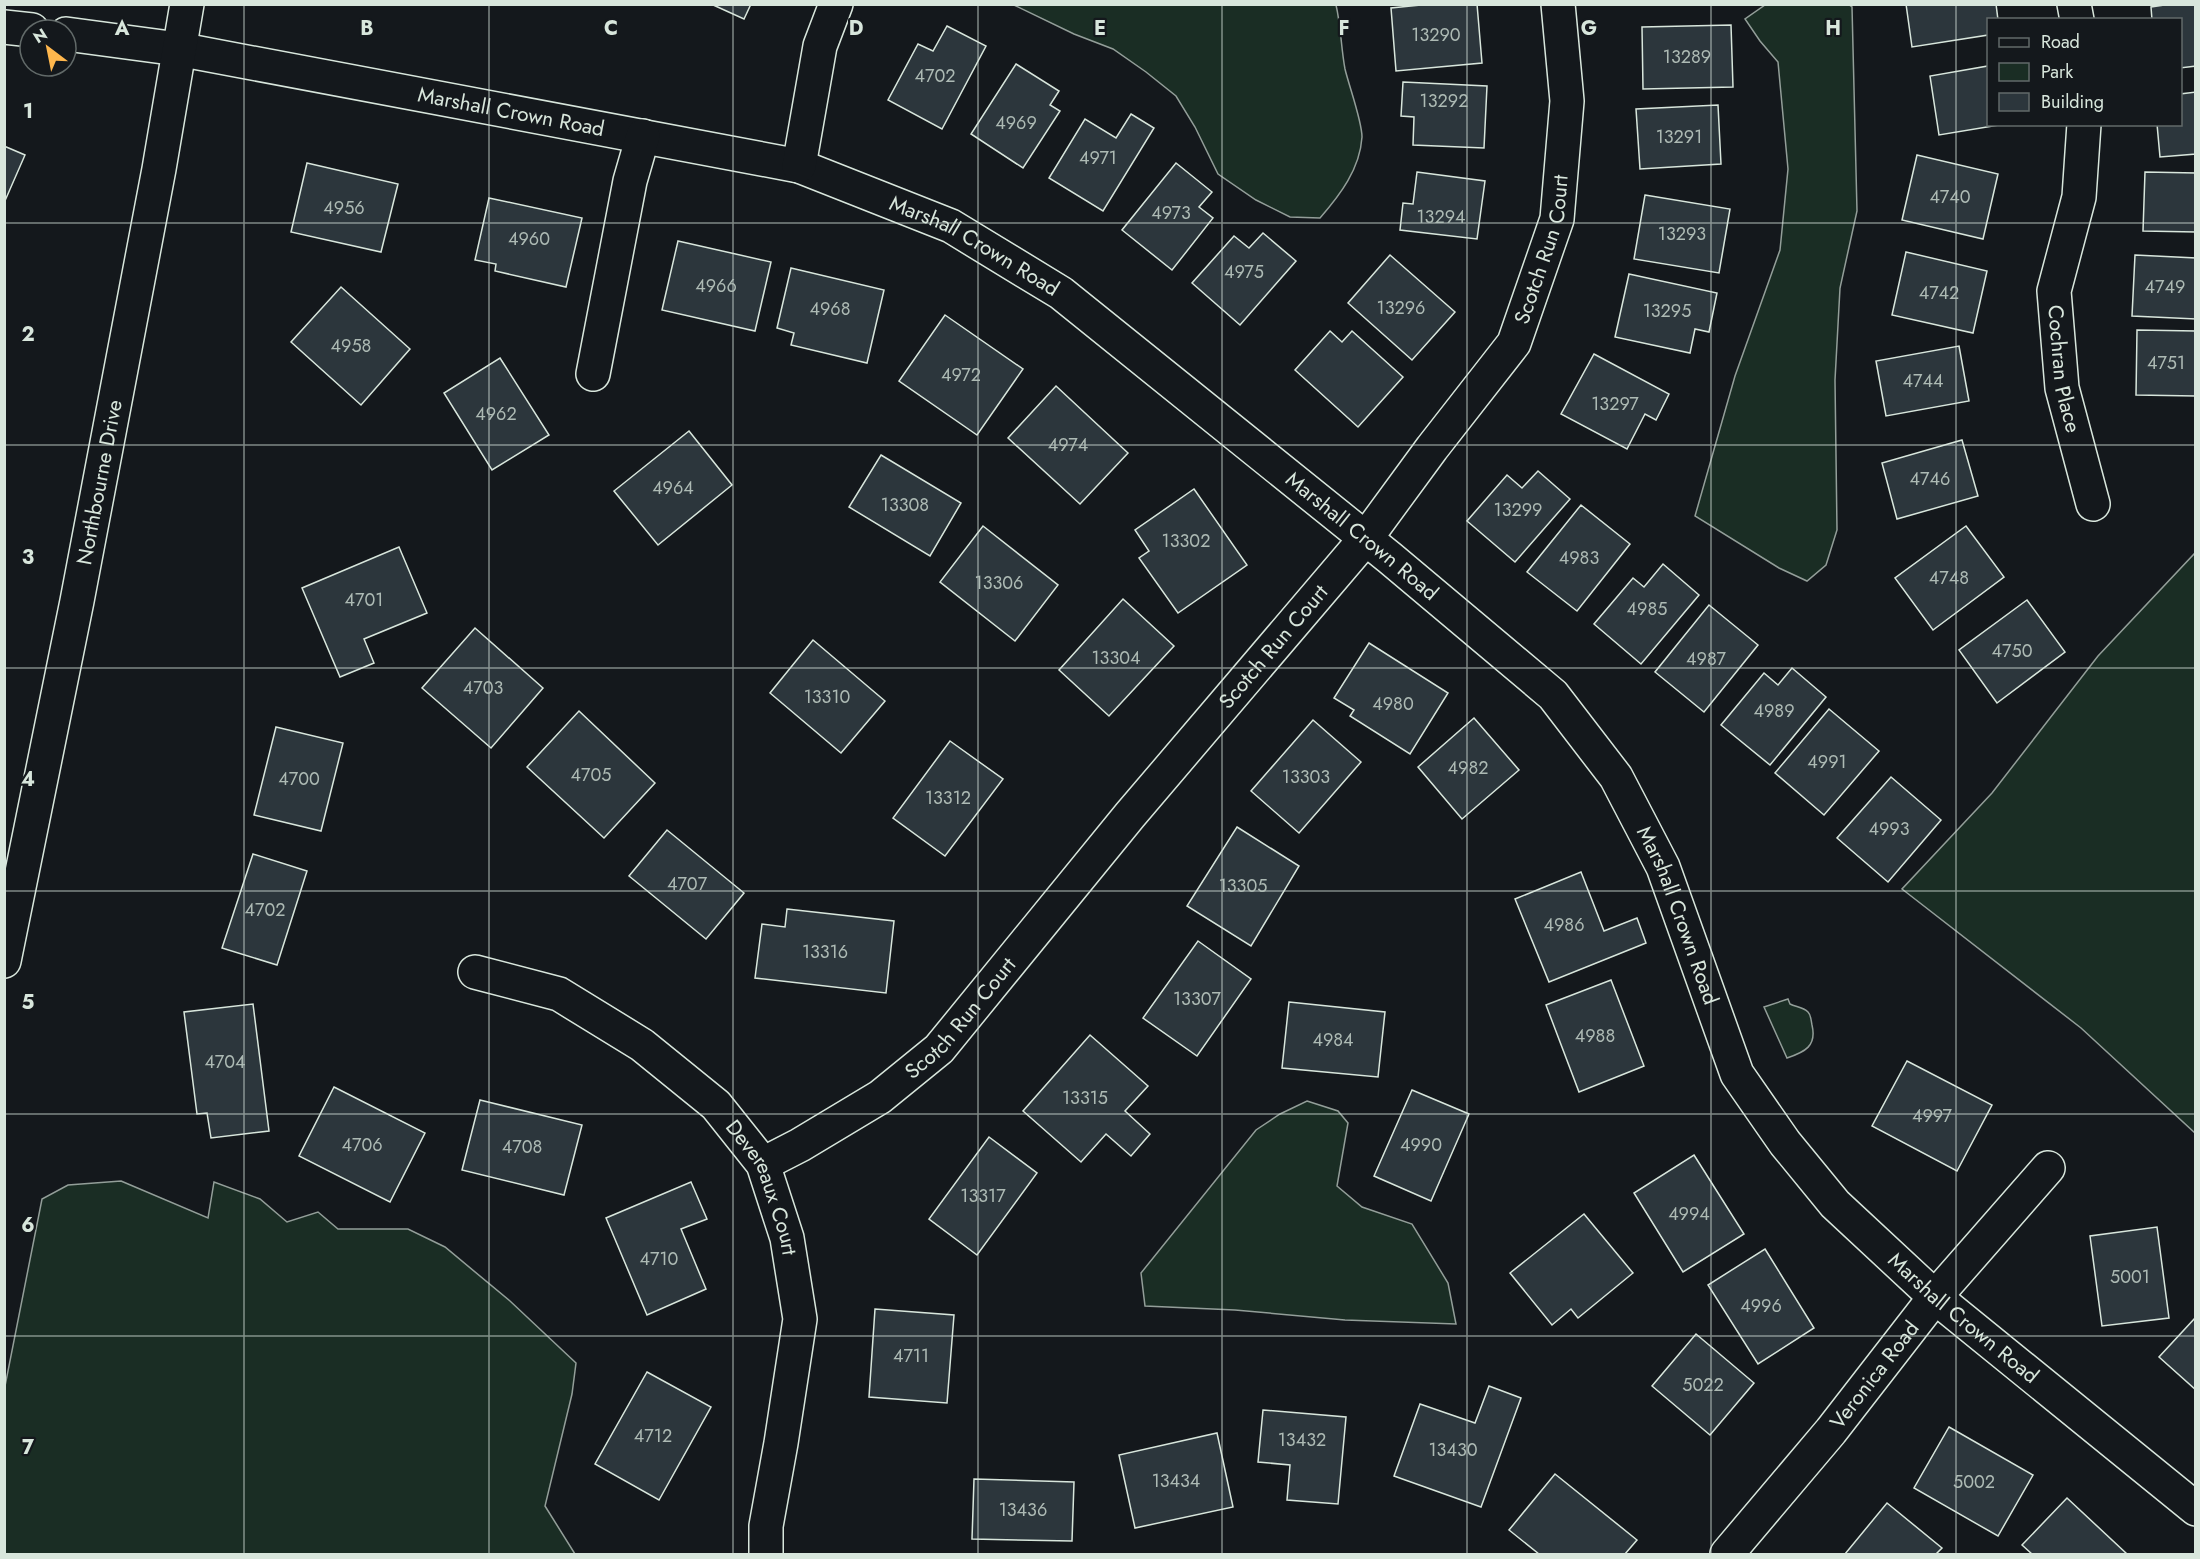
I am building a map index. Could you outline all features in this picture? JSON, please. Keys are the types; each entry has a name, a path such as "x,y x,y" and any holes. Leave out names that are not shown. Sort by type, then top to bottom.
{"street":[{"name":"Northbourne Drive","path":"4,961 155,192 187,4"},
{"path":"800,166 820,46 836,4"},
{"name":"Scotch Run Court","path":"763,1164 800,1145 880,1097 939,1049 1138,806 1366,538 1432,448 1514,343 1557,219 1567,101 1558,4"},
{"name":"Marshall Crown Road","path":"78,36 178,49 800,166 951,226 1062,293 1366,538 1553,695 1616,777 1663,867 1737,1074 1785,1143 1835,1204 1935,1297 2196,1509"},
{"name":"Cochran Place","path":"2084,126 2079,197 2054,291 2062,388 2093,504"},
{"path":"593,374 630,181 643,136"},
{"name":"Devereaux Court","path":"475,972 559,994 642,1045 716,1105 763,1164 787,1238 800,1319 782,1443 766,1526 766,1554"},
{"name":"Veronica Road","path":"1727,1554 1831,1431 1935,1297 2048,1168"}],"green space":[{"path":"1848,4 1852,7 1857,211 1840,288 1835,380 1837,530 1826,565 1807,581 1779,568 1695,516 1735,376 1780,250 1788,169 1778,62 1745,19 1765,5"},
{"path":"1014,5 1336,5 1345,69 1358,113 1362,137 1357,160 1348,181 1320,218 1290,217 1256,200 1218,174 1195,127 1176,96 1113,49 1074,34"},
{"path":"2195,553 2195,1133 2081,1028 1902,889 1992,793 2098,656"},
{"path":"1788,999 1790,1004 1809,1013 1813,1038 1808,1047 1787,1058 1764,1007"},
{"path":"1307,1101 1338,1111 1348,1123 1337,1186 1362,1207 1412,1224 1448,1283 1456,1324 1345,1320 1235,1310 1145,1306 1141,1273 1256,1130 1280,1114"},
{"path":"121,1181 208,1218 214,1182 260,1199 287,1222 318,1212 338,1229 408,1229 445,1247 510,1301 576,1363 572,1394 545,1506 575,1554 5,1554 5,1386 42,1199 68,1185"}],"building":[{"path":"711,4 751,4 744,19"},
{"path":"1431,4 1477,4 1482,63 1396,71 1391,8"},
{"path":"1906,4 1996,4 1998,18 1987,18 1987,35 1912,47"},
{"path":"2196,4 2196,66 2182,68 2182,18 2152,18 2151,7"},
{"path":"1731,25 1733,87 1643,89 1642,27"},
{"path":"947,26 986,46 942,129 888,100 918,44 933,51"},
{"path":"1016,64 1059,91 1050,105 1060,111 1023,168 971,134"},
{"path":"1987,66 1987,126 1993,126 1939,135 1930,76"},
{"path":"1403,82 1487,86 1484,148 1413,145 1414,117 1401,116"},
{"path":"2196,92 2196,154 2160,157 2157,126 2182,126 2182,94"},
{"path":"1718,105 1721,164 1640,169 1636,109"},
{"path":"1131,114 1154,128 1103,211 1049,178 1085,119 1116,138"},
{"path":"4,146 25,155 4,203"},
{"path":"1917,155 1998,174 1983,239 1902,220"},
{"path":"307,163 398,184 381,252 291,232"},
{"path":"1176,163 1212,192 1199,207 1213,218 1172,270 1122,230"},
{"path":"1417,172 1485,181 1477,239 1400,230 1403,203 1413,204"},
{"path":"2145,172 2196,173 2196,232 2143,231"},
{"path":"1645,195 1730,209 1719,273 1634,259"},
{"path":"489,198 582,218 566,287 495,271 496,264 475,260"},
{"path":"1263,233 1296,261 1240,325 1192,283 1234,236 1249,248"},
{"path":"678,241 771,262 755,331 662,310"},
{"path":"1906,252 1987,271 1973,333 1892,315"},
{"path":"1390,255 1455,312 1412,360 1348,303"},
{"path":"2135,255 2196,258 2196,319 2132,316"},
{"path":"791,268 884,290 867,363 791,345 794,333 777,328"},
{"path":"1629,274 1717,293 1709,332 1695,329 1690,353 1615,337"},
{"path":"341,287 410,349 361,405 291,342"},
{"path":"945,315 1023,369 977,435 899,381"},
{"path":"2137,330 2196,331 2196,396 2136,395"},
{"path":"1330,331 1342,342 1352,331 1403,377 1358,427 1295,370"},
{"path":"1959,346 1969,401 1886,416 1876,361"},
{"path":"1594,354 1669,394 1656,420 1645,414 1627,449 1561,414"},
{"path":"500,358 549,435 492,470 444,393"},
{"path":"1056,386 1128,453 1080,504 1008,438"},
{"path":"689,431 732,485 658,545 614,491"},
{"path":"1962,440 1978,496 1897,519 1882,463"},
{"path":"881,455 961,503 930,556 849,507"},
{"path":"1538,471 1570,499 1515,562 1467,521 1507,475 1522,488"},
{"path":"1194,489 1247,565 1178,613 1139,558 1149,551 1135,530"},
{"path":"1581,505 1630,544 1577,611 1527,572"},
{"path":"983,526 1058,585 1015,641 940,582"},
{"path":"1966,526 2004,577 1933,630 1895,578"},
{"path":"399,547 427,613 364,639 374,663 340,677 302,588"},
{"path":"1663,564 1699,595 1641,664 1594,624 1633,578 1644,587"},
{"path":"1123,599 1174,646 1109,716 1059,670"},
{"path":"2027,600 2065,652 1997,703 1959,650"},
{"path":"1709,605 1758,645 1704,712 1655,672"},
{"path":"475,628 543,688 491,748 422,688"},
{"path":"813,640 885,701 841,753 770,693"},
{"path":"1369,643 1448,693 1410,754 1350,716 1354,710 1334,698"},
{"path":"1792,668 1826,697 1770,765 1721,725 1764,673 1778,685"},
{"path":"1829,709 1879,751 1824,815 1775,773"},
{"path":"579,711 655,783 604,838 527,767"},
{"path":"1474,718 1519,770 1462,819 1418,767"},
{"path":"1313,720 1361,762 1299,833 1251,791"},
{"path":"276,727 343,743 321,831 254,815"},
{"path":"950,741 1003,779 945,856 893,818"},
{"path":"1891,777 1941,820 1888,882 1837,838"},
{"path":"1237,827 1299,866 1251,946 1187,906"},
{"path":"667,830 744,893 706,939 629,876"},
{"path":"253,854 307,871 277,965 222,948"},
{"path":"1581,872 1604,931 1637,918 1646,943 1549,982 1515,899"},
{"path":"787,909 894,921 886,993 755,978 762,924 785,927"},
{"path":"1198,941 1251,979 1197,1056 1143,1018"},
{"path":"1611,980 1644,1066 1579,1092 1546,1005"},
{"path":"1289,1002 1385,1012 1378,1077 1282,1068"},
{"path":"253,1004 269,1131 211,1138 207,1113 197,1114 184,1012"},
{"path":"1090,1035 1148,1086 1125,1111 1150,1134 1131,1156 1106,1134 1081,1162 1023,1111"},
{"path":"1907,1061 1992,1105 1957,1171 1872,1126"},
{"path":"334,1087 425,1133 390,1202 299,1156"},
{"path":"1412,1090 1469,1114 1431,1201 1374,1176"},
{"path":"480,1100 582,1125 564,1195 462,1170"},
{"path":"989,1137 1037,1173 977,1255 929,1219"},
{"path":"1694,1155 1744,1234 1683,1272 1634,1193"},
{"path":"691,1182 707,1219 681,1229 706,1289 647,1315 606,1218"},
{"path":"1584,1214 1633,1273 1578,1318 1571,1309 1552,1325 1510,1273"},
{"path":"2157,1227 2169,1318 2102,1326 2090,1236"},
{"path":"1765,1249 1814,1328 1758,1364 1708,1285"},
{"path":"875,1309 954,1315 947,1403 869,1397"},
{"path":"2196,1317 2196,1390 2159,1357"},
{"path":"1696,1334 1754,1383 1710,1435 1652,1386"},
{"path":"647,1372 711,1407 659,1500 595,1464"},
{"path":"1489,1386 1521,1398 1481,1507 1394,1476 1420,1404 1475,1423"},
{"path":"1263,1410 1346,1417 1338,1504 1287,1500 1290,1465 1258,1462"},
{"path":"1949,1427 2033,1475 1998,1536 1914,1488"},
{"path":"1217,1433 1233,1507 1135,1528 1119,1455"},
{"path":"1555,1474 1637,1540 1625,1554 1539,1554 1509,1530"},
{"path":"974,1479 1074,1482 1072,1541 972,1539"},
{"path":"2067,1498 2127,1554 2032,1554 2022,1545"},
{"path":"1887,1503 1942,1548 1936,1554 1845,1554"}]}
